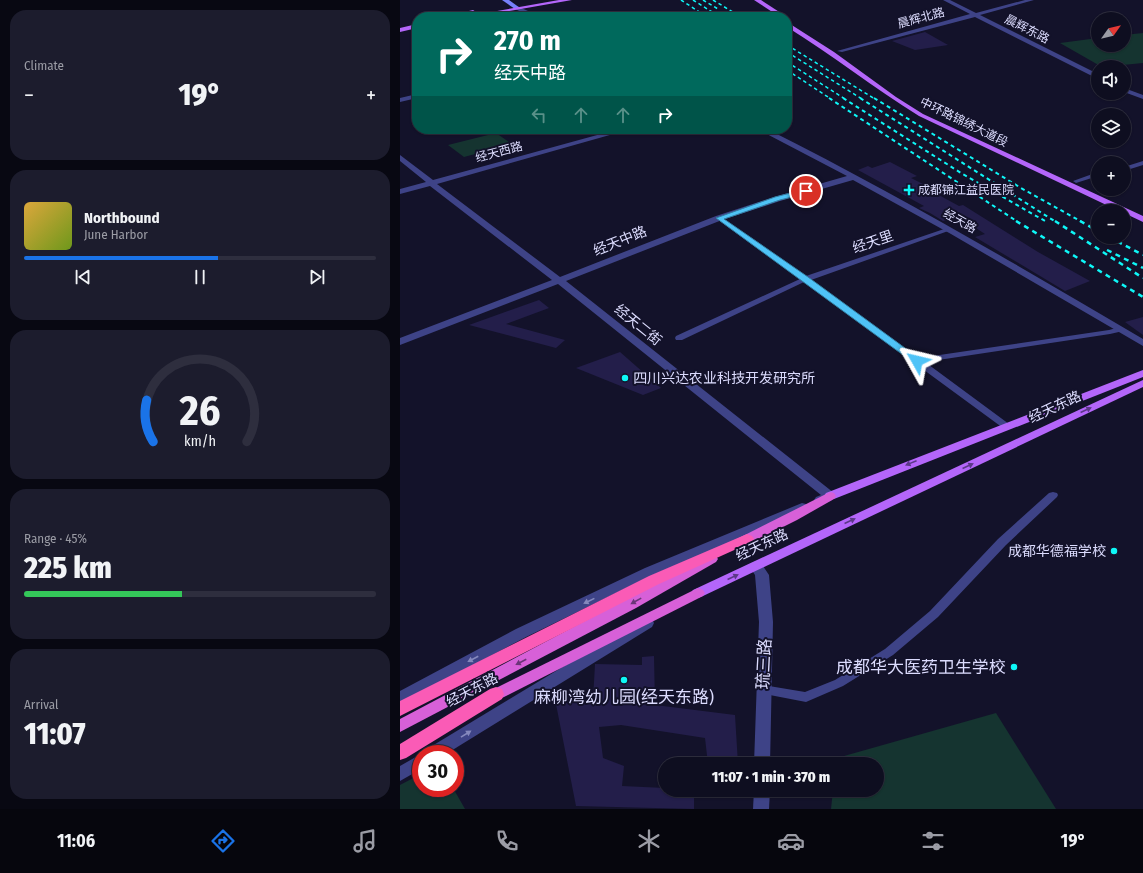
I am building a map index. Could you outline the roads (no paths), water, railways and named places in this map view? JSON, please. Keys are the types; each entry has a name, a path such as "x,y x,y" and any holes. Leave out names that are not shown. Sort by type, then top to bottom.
{"highway":[{"name":"经天东路","path":"400,726 631,604 747,539 793,517 830,496"},
{"path":"400,709 654,580 747,539"},
{"name":"经天东路","path":"400,745 496,694 698,593"},
{"path":"400,752 496,694"}],"main road":[{"path":"505,0 515,6"},
{"path":"478,12 549,0"},
{"path":"488,12 515,6 569,0"},
{"path":"755,2 768,12"},
{"path":"755,2 774,12"},
{"name":"中环路锦绣大道段","path":"792,22 840,51 882,82 925,110 1143,212"},
{"path":"400,26 412,24"},
{"path":"400,30 412,27"},
{"name":"中环路锦绣大道段","path":"792,27 832,53 894,98 921,114 1143,219"},
{"name":"经天东路","path":"830,496 1143,373"},
{"name":"经天东路","path":"698,593 1142,385"}],"street":[{"name":"晨辉东路","path":"946,0 1091,73"},
{"name":"晨辉北路","path":"840,51 1031,0"},
{"path":"515,6 527,12"},
{"path":"1131,93 1143,97"},
{"path":"400,100 412,97"},
{"name":"经天西路","path":"400,192 428,181 592,134"},
{"name":"经天西路","path":"400,186 428,181 608,134"},
{"name":"经天路","path":"771,134 854,177 949,229 1143,342"},
{"name":"经天二街","path":"400,157 428,181 560,281 830,496"},
{"path":"1131,163 1143,159"},
{"path":"1131,167 1143,163"},
{"name":"经天中路","path":"400,342 719,218 777,199 854,177"},
{"path":"1079,183 1091,177"},
{"path":"1079,183 1091,180"},
{"path":"719,218 1006,426"},
{"name":"经天里","path":"679,338 805,279 949,229"},
{"path":"917,361 1110,332 1120,329"},
{"path":"400,698 521,633 650,571 830,496"},
{"path":"763,690 806,697 838,683 889,652 934,614 1002,542 1053,496"},
{"name":"琉三路","path":"756,566 762,575 766,622 762,757"},
{"path":"447,745 698,593"},
{"path":"400,774 412,767"},
{"path":"761,809 762,797"}],"railway":[{"path":"681,0 699,12"},
{"path":"693,0 712,12"},
{"path":"703,0 718,9"},
{"path":"713,0 733,12"},
{"path":"792,48 875,99"},
{"path":"792,55 862,99"},
{"path":"792,65 845,99"},
{"path":"792,73 831,99"},
{"path":"829,98 1018,222"},
{"path":"843,98 961,173 1045,221"},
{"path":"860,98 1056,222"},
{"path":"874,98 1021,188 1082,222"},
{"path":"1016,221 1143,297"},
{"path":"1055,221 1143,278"},
{"path":"1080,221 1091,227"},
{"path":"1122,244 1143,255"},
{"path":"1107,250 1143,268"}],"place":[{"name":"成都锦江益民医院","path":"909,190"},
{"name":"四川兴达农业科技开发研究所","path":"625,378"},
{"name":"成都华德福学校","path":"1114,551"},
{"name":"成都华大医药卫生学校","path":"1014,667"},
{"name":"麻柳湾幼儿园(经天东路)","path":"624,680"}]}
